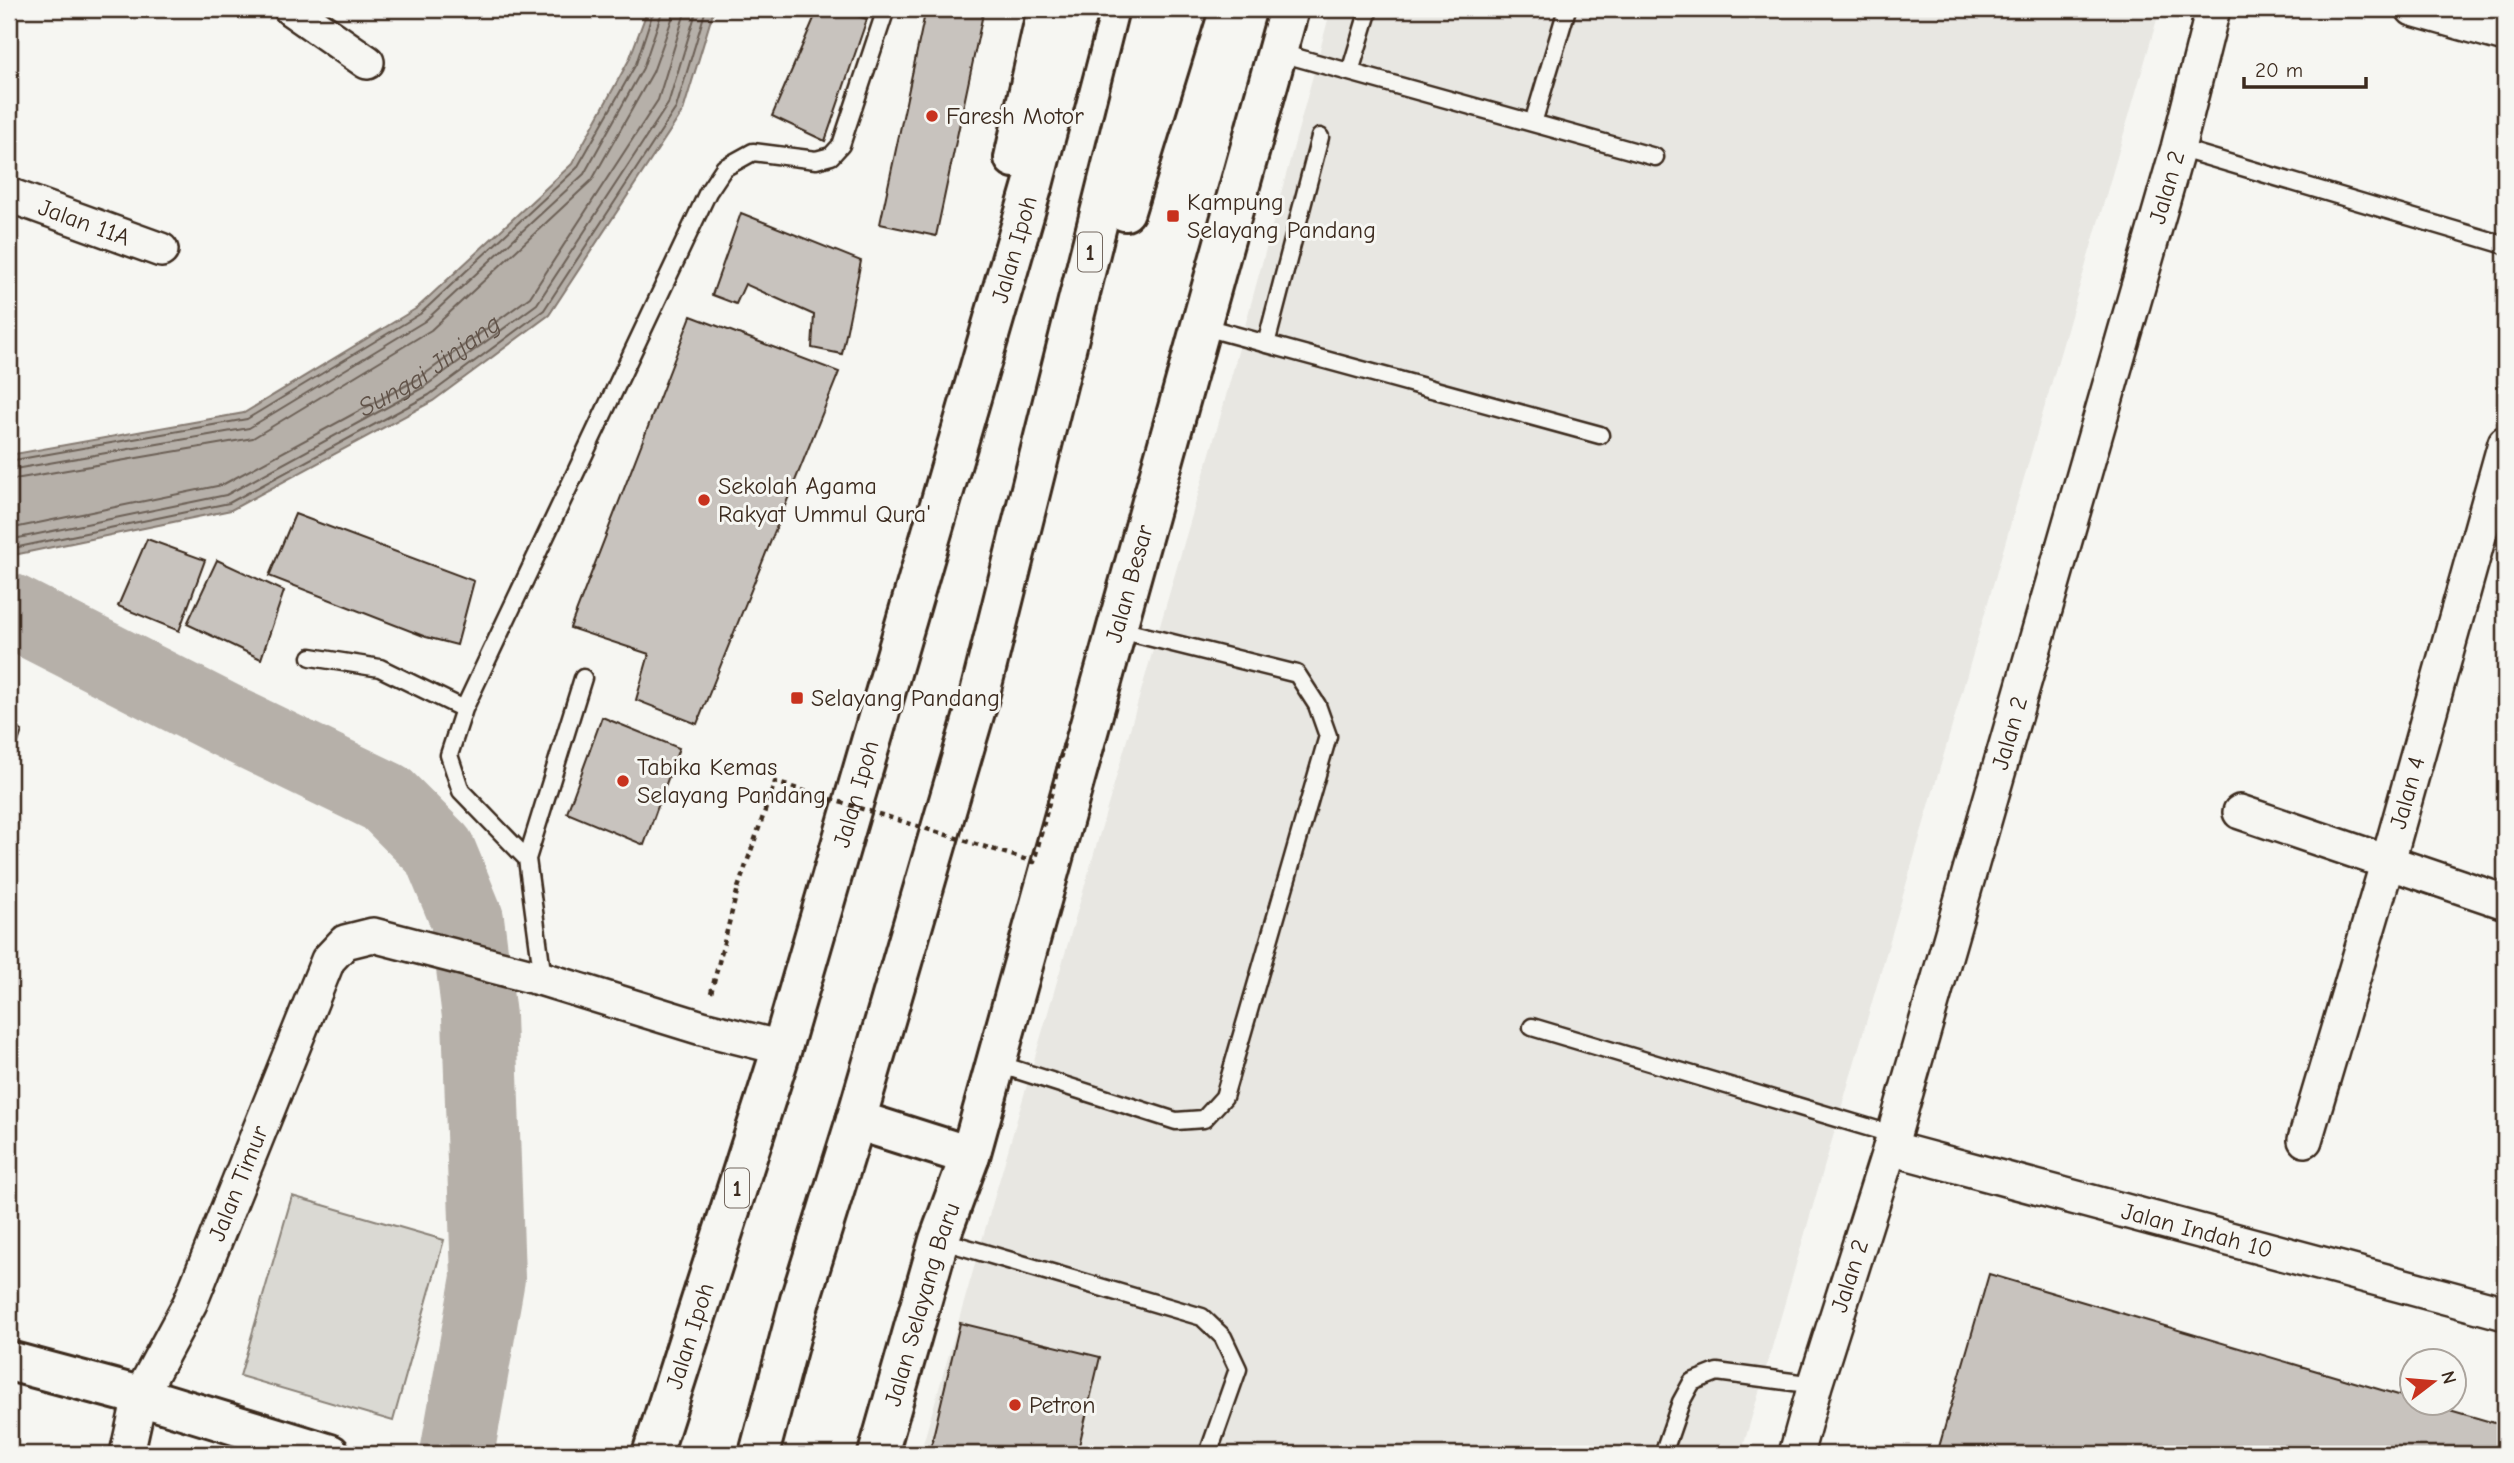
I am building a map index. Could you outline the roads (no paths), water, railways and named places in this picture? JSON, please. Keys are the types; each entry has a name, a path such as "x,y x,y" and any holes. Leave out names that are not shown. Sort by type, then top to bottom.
{"main road":[{"path":"918,579 1047,9"},
{"name":"Jalan Ipoh","path":"652,1454 782,1048 1034,181 1079,9"},
{"name":"1","path":"759,1454 800,1300 856,1120 978,702 1151,9"},
{"path":"1030,495 1135,179 1186,9"},
{"name":"Jalan Besar","path":"970,1156 1289,9"},
{"path":"856,1120 970,1156"},
{"name":"Jalan Selayang Baru","path":"878,1454 939,1240 970,1156"},
{"path":"779,1454 800,1300"},
{"path":"9,1361 140,1396 330,1454"}],"street":[{"path":"291,9 367,62"},
{"name":"Jalan 2","path":"1796,1454 1815,1385 1892,1142 2178,148 2213,9"},
{"path":"2413,9 2505,34"},
{"name":"Jalan 11A","path":"9,195 161,250"},
{"name":"Jalan 4","path":"2305,1140 2388,860 2505,443"},
{"path":"2240,812 2388,860 2505,902"},
{"name":"Jalan Timur","path":"127,1454 140,1396 190,1303 328,960 345,942 373,935 531,976"},
{"path":"531,976 702,1028 782,1048"},
{"name":"Jalan Indah 10","path":"1892,1142 2505,1313"}],"lane":[{"path":"527,859 461,791 449,755 464,709 708,192 724,168 753,152 816,160 831,156 841,145 886,9"},
{"path":"1350,72 1369,9"},
{"path":"1533,123 1567,9"},
{"path":"1277,52 1655,157"},
{"path":"1266,344 1320,137"},
{"path":"2178,148 2505,245"},
{"path":"1201,326 1600,435"},
{"path":"994,1063 1176,1121 1204,1119 1224,1097 1328,736 1317,705 1297,674 1116,629"},
{"path":"311,657 380,668 464,709"},
{"path":"531,976 527,859 583,678"},
{"path":"1532,1027 1892,1142"},
{"path":"939,1240 1202,1317 1223,1337 1238,1369 1208,1454"},
{"path":"1663,1454 1681,1402 1692,1382 1717,1372 1815,1385"}],"water":[{"name":"Sungai Jinjang","path":"648,9 714,9 683,111 549,315 433,401 231,510 9,556 9,455 244,413 417,308 572,164 629,60"}],"waterway":[{"path":"9,610 386,798 439,851 467,919 479,1016 488,1278 457,1454"}],"place":[{"name":"Faresh Motor","path":"932,116"},
{"name":"Kampung Selayang Pandang","path":"1173,216"},
{"name":"Sekolah Agama Rakyat Ummul Qura'","path":"704,500"},
{"name":"Selayang Pandang","path":"797,698"},
{"name":"Tabika Kemas Selayang Pandang","path":"623,781"},
{"name":"Petron","path":"1015,1405"}]}
